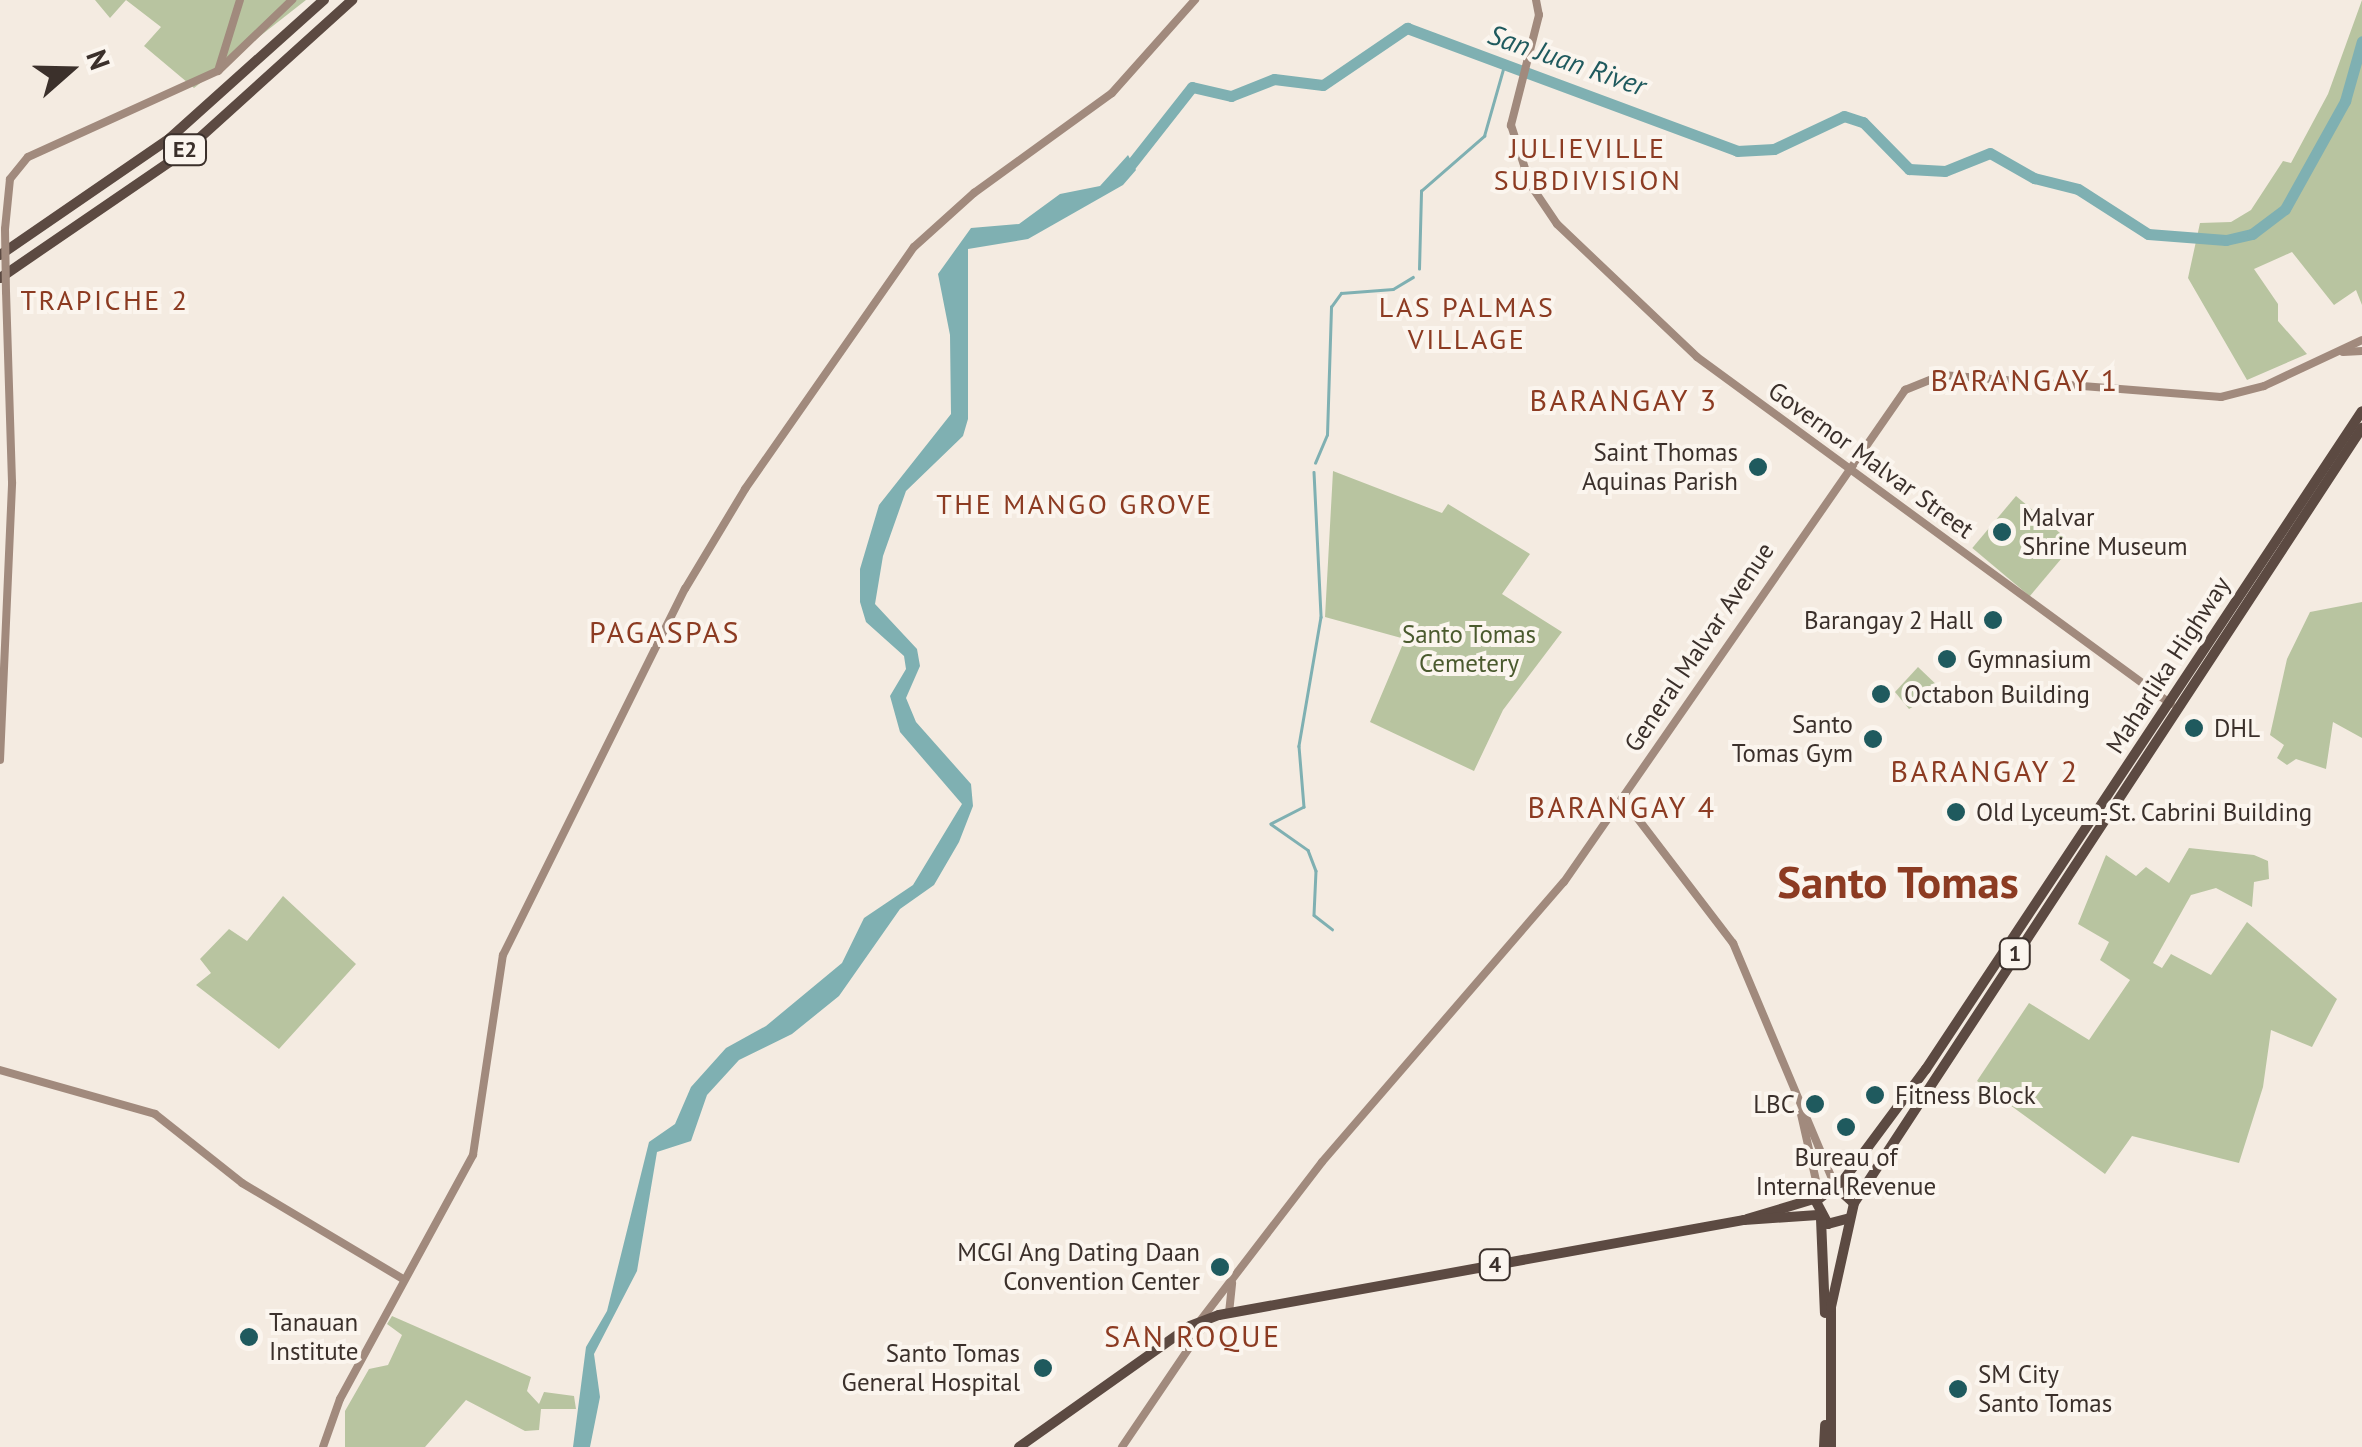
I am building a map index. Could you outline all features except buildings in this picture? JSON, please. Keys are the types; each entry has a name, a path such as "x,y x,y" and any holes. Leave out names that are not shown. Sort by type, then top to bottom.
{"highway":[{"name":"E2","path":"0,255 170,138 324,0"},
{"name":"E2","path":"0,278 184,152 352,0"},
{"name":"Maharlika Highway","path":"1854,1203 2362,411"},
{"name":"Maharlika Highway","path":"1837,1186 1926,1070 2362,428"},
{"name":"1","path":"1828,1447 1818,1196 1837,1186"},
{"path":"1837,1186 1854,1203"},
{"name":"4","path":"1744,1220 1818,1196"},
{"name":"1","path":"1828,1447 1832,1307 1854,1203"},
{"path":"1819,1217 1835,1225 1851,1217"},
{"name":"4","path":"1019,1447 1205,1319 1229,1312 1744,1220 1819,1217"}],"main road":[{"path":"218,71 240,0"},
{"path":"0,760 12,482 6,292 10,179 28,157 218,71 292,0"},
{"path":"323,1447 403,1279 473,1155 503,955 686,589 745,489 914,247 974,193 1112,93 1195,0"},
{"name":"Governor Malvar Street","path":"1536,0 1513,142 1544,208 1697,356 2173,705"},
{"name":"General Malvar Avenue","path":"1122,1447 1234,1277 1322,1162 1532,923 1906,390 1927,377 2222,397 2344,352 2362,340"},
{"name":"General Malvar Avenue","path":"2344,352 2362,352"},
{"path":"1622,798 1733,942 1801,1110 1837,1186"},
{"path":"0,1070 155,1114 236,1179 403,1279"},
{"path":"1801,1110 1818,1196"},
{"path":"1229,1312 1234,1277"}],"green space":[{"path":"95,0 126,0 110,18"},
{"path":"126,0 306,0 194,88 144,46 161,27"},
{"path":"2362,0 2362,305 2356,290 2334,305 2292,252 2254,269 2278,304 2278,321 2307,354 2247,380 2188,278 2200,223 2231,222 2251,210 2283,161 2291,163 2328,94"},
{"name":"Santo Tomas Cemetery","path":"1333,471 1442,513 1448,504 1530,554 1502,594 1562,632 1503,710 1474,771 1370,722 1405,639 1325,617"},
{"path":"2016,496 2073,544 2030,596 1972,548"},
{"path":"2362,602 2362,738 2333,722 2326,769 2296,759 2287,765 2277,758 2284,745 2270,735 2287,659 2310,612"},
{"path":"1918,667 1942,690 1909,709 1895,692"},
{"path":"2189,848 2254,855 2268,861 2269,879 2254,882 2252,907 2216,888 2191,895 2153,963 2162,968 2171,954 2211,975 2247,922 2337,999 2312,1047 2271,1030 2263,1087 2239,1163 2132,1136 2105,1174 1977,1081 2029,1003 2089,1040 2130,980 2100,960 2109,942 2078,924 2106,855 2136,876 2146,867 2169,883"},
{"path":"283,896 356,964 279,1049 196,985 211,973 200,959 229,929 247,941"},
{"path":"392,1316 531,1377 527,1391 539,1404 544,1392 574,1396 576,1409 541,1409 539,1430 525,1431 466,1400 425,1447 345,1447 345,1411 369,1369 388,1365 402,1335 387,1324"}],"water":[{"path":"1128,155 1136,170 1123,185 1028,239 968,249 968,419 963,436 906,491 883,556 875,604 917,649 920,666 906,698 916,722 971,784 973,806 959,842 934,885 900,909 839,996 792,1034 739,1060 707,1095 691,1141 657,1152 637,1271 594,1354 600,1397 590,1447 573,1447 586,1347 607,1311 649,1142 675,1124 691,1087 726,1048 766,1026 842,963 864,918 913,885 962,804 900,732 890,696 906,669 904,656 866,622 860,602 860,569 879,505 951,414 950,335 938,274 971,228 1019,224 1060,194 1100,186"}],"waterway":[{"name":"San Juan River","path":"1125,172 1192,87 1231,96 1274,79 1323,85 1407,28 1737,151 1774,149 1844,116 1863,122 1909,169 1945,171 1990,153 2034,178 2078,189 2148,234 2226,240 2252,234 2285,209 2345,101 2362,41"},
{"path":"1419,269 1421,191 1484,136 1504,66"},
{"path":"1315,463 1327,435 1331,307 1341,293 1393,289 1413,277"},
{"path":"1314,472 1321,617 1299,746 1304,807 1271,824 1308,850 1316,871 1314,915 1332,929"}],"place":[{"name":"Saint Thomas Aquinas Parish","path":"1758,467"},
{"name":"Malvar Shrine Museum","path":"2002,532"},
{"name":"Barangay 2 Hall","path":"1993,620"},
{"name":"Gymnasium","path":"1947,659"},
{"name":"Octabon Building","path":"1881,694"},
{"name":"DHL","path":"2194,728"},
{"name":"Santo Tomas Gym","path":"1873,739"},
{"name":"Old Lyceum-St. Cabrini Building","path":"1956,812"},
{"name":"Fitness Block","path":"1875,1095"},
{"name":"LBC","path":"1815,1104"},
{"name":"Bureau of Internal Revenue","path":"1846,1127"},
{"name":"MCGI Ang Dating Daan Convention Center","path":"1220,1267"},
{"name":"Tanauan Institute","path":"249,1337"},
{"name":"Santo Tomas General Hospital","path":"1043,1368"},
{"name":"SM City Santo Tomas","path":"1958,1389"}],"district":[{"name":"JULIEVILLE SUBDIVISION","path":"1588,164"},
{"name":"TRAPICHE 2","path":"105,300"},
{"name":"LAS PALMAS VILLAGE","path":"1467,323"},
{"name":"BARANGAY 1","path":"2025,380"},
{"name":"BARANGAY 3","path":"1624,400"},
{"name":"THE MANGO GROVE","path":"1075,504"},
{"name":"PAGASPAS","path":"665,632"},
{"name":"BARANGAY 2","path":"1985,771"},
{"name":"BARANGAY 4","path":"1622,807"},
{"name":"Santo Tomas","path":"1898,882"},
{"name":"SAN ROQUE","path":"1193,1336"}]}
